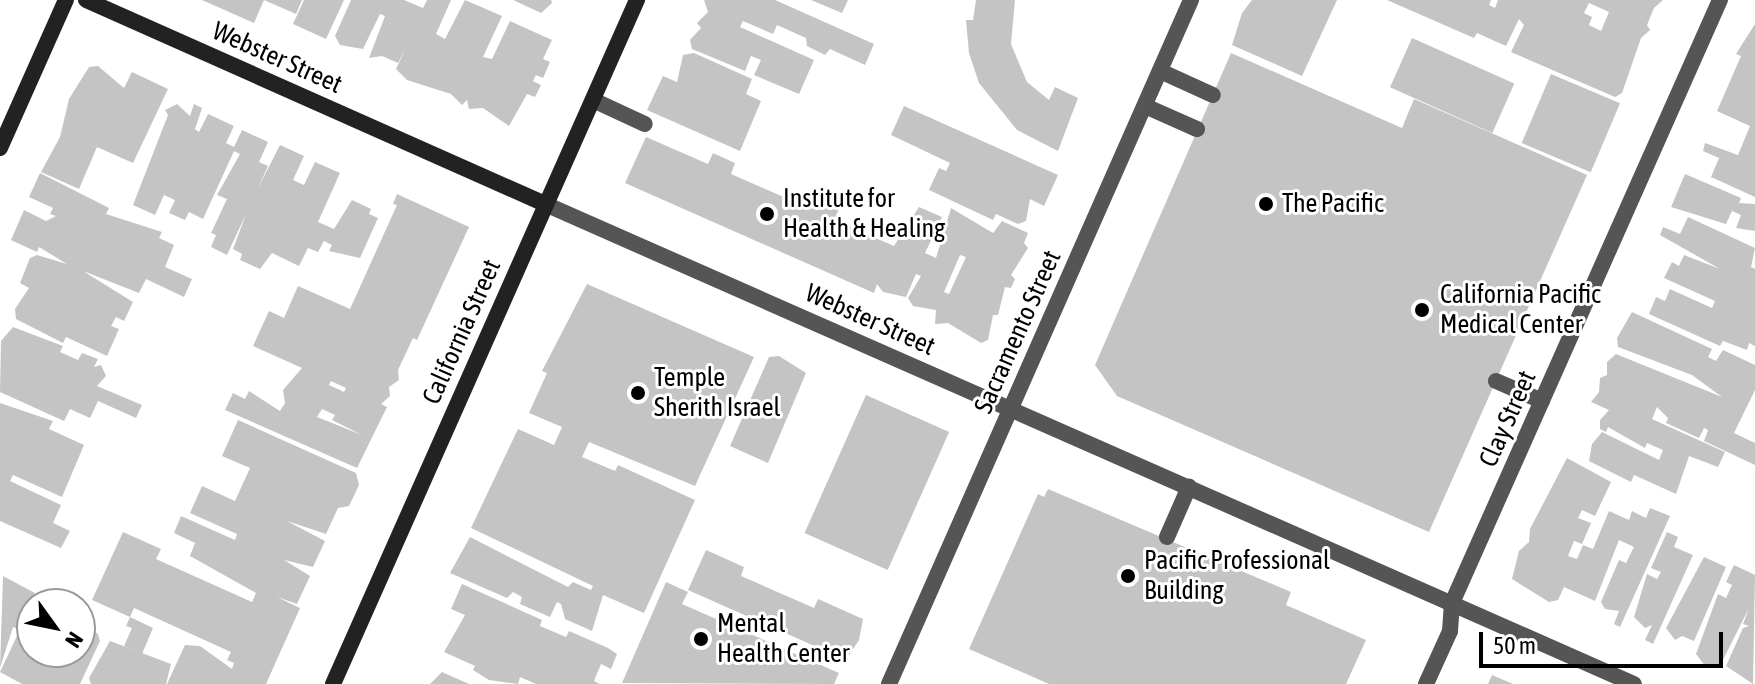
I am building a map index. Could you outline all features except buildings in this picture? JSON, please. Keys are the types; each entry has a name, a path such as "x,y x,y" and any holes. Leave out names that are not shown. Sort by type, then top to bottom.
{"street":[{"path":"0,148 66,0"},
{"name":"Webster Street","path":"86,0 1634,684"},
{"name":"California Street","path":"333,684 637,0"},
{"name":"Sacramento Street","path":"889,684 1191,0"},
{"name":"Clay Street","path":"1426,684 1450,631 1452,603 1720,0"},
{"path":"1160,71 1213,95"},
{"path":"593,100 645,124"},
{"path":"1145,106 1197,129"},
{"path":"1496,381 1542,401"},
{"path":"1167,537 1189,487"}],"place":[{"name":"The Pacific","path":"1266,204"},
{"name":"Institute for Health & Healing","path":"767,214"},
{"name":"California Pacific Medical Center","path":"1422,310"},
{"name":"Temple Sherith Israel","path":"638,393"},
{"name":"Pacific Professional Building","path":"1128,576"},
{"name":"Mental Health Center","path":"701,639"}]}
